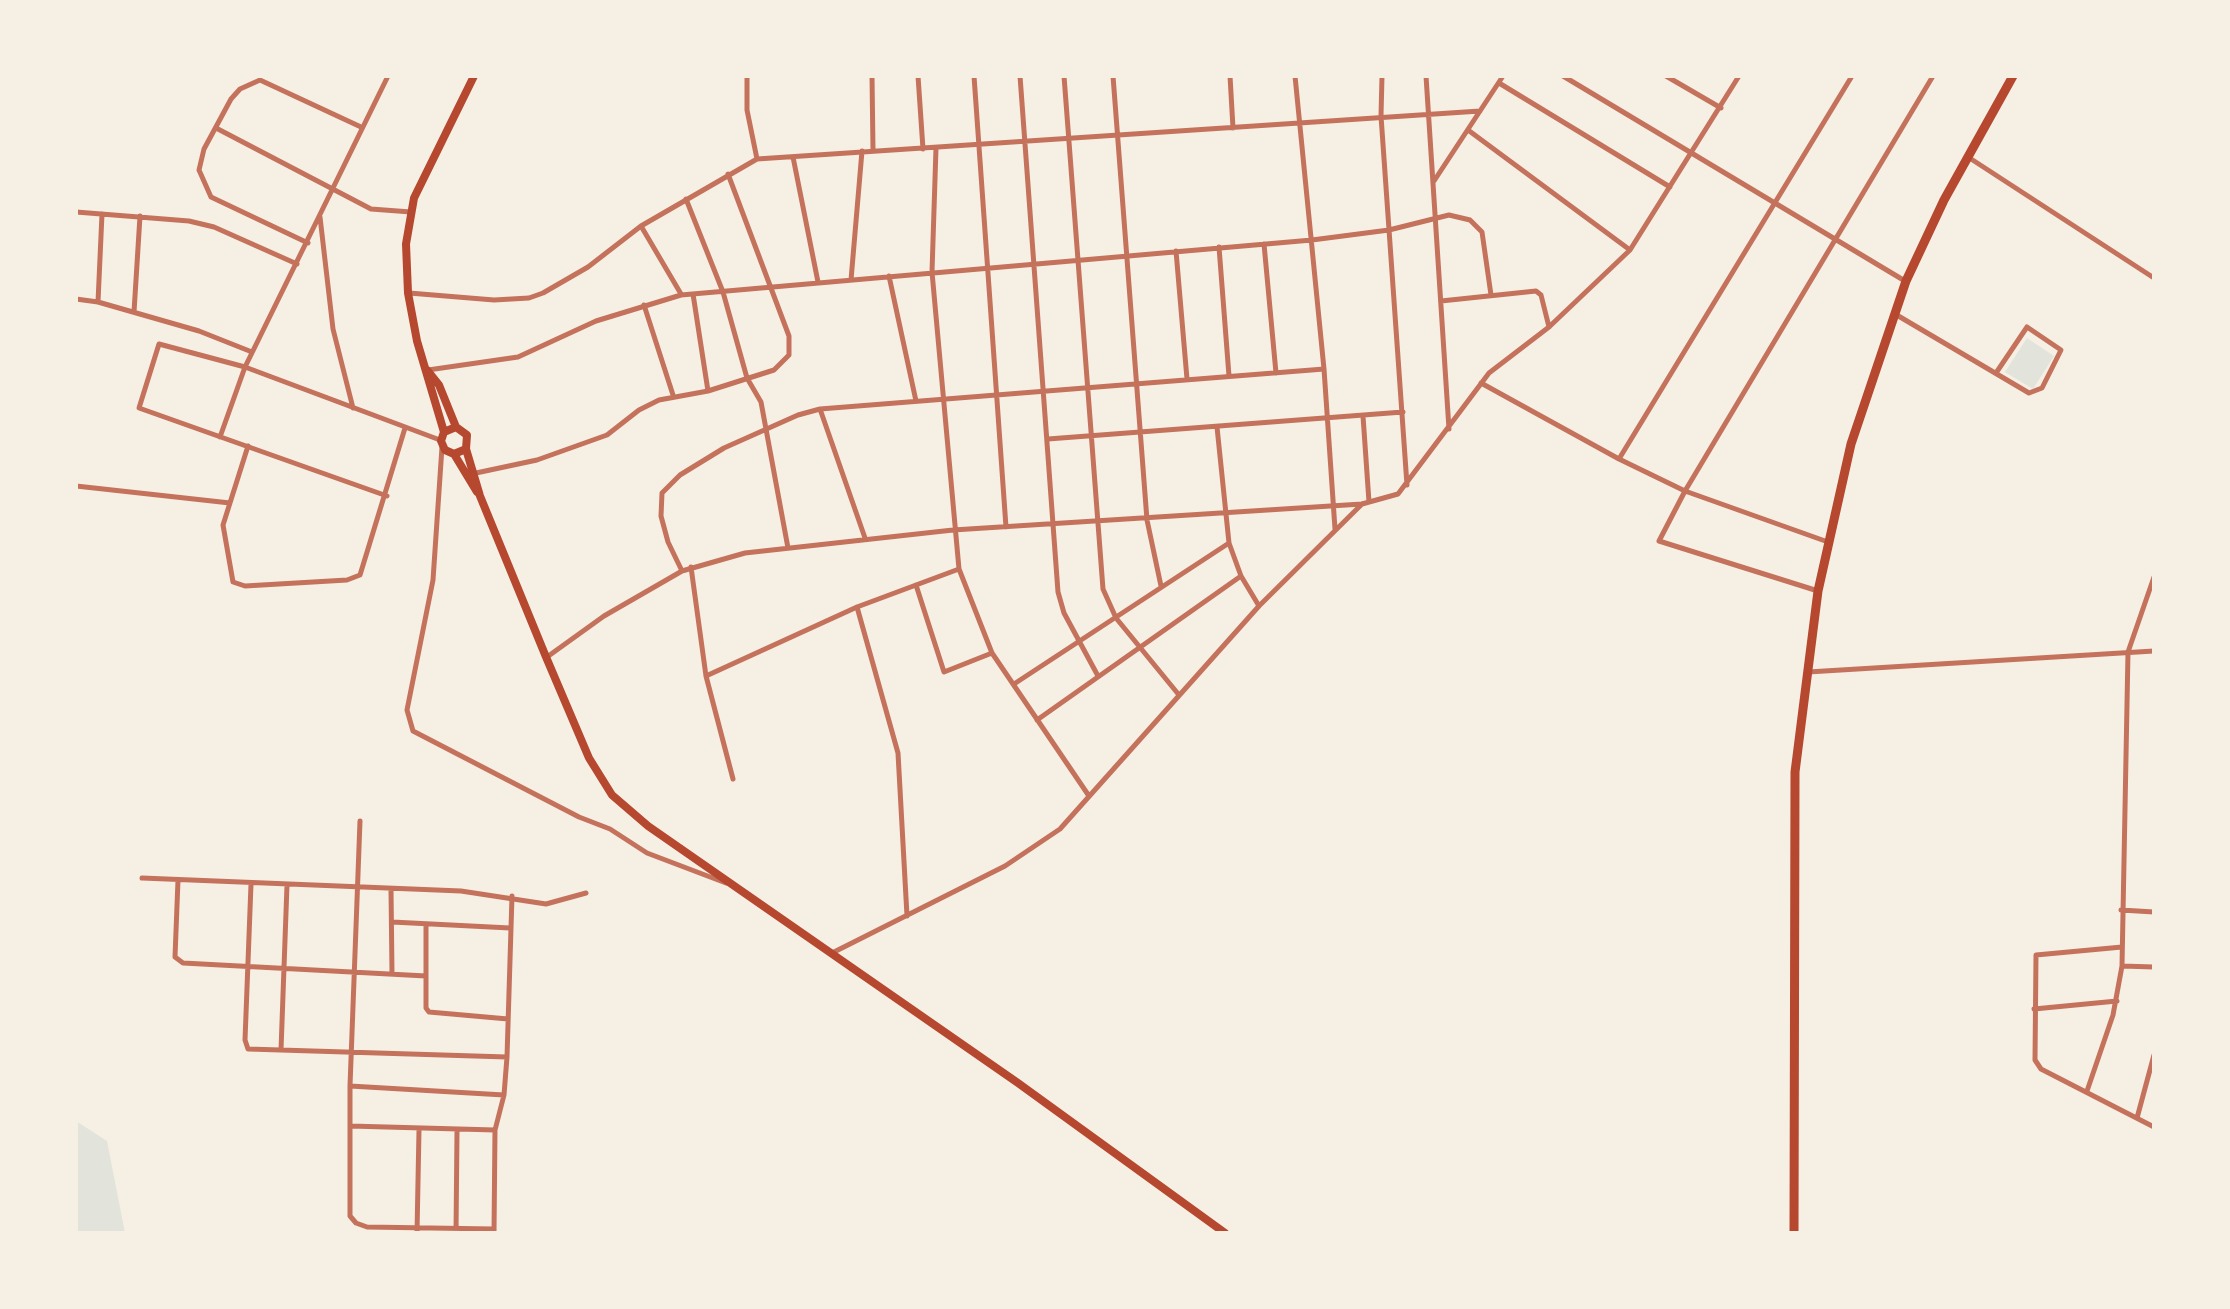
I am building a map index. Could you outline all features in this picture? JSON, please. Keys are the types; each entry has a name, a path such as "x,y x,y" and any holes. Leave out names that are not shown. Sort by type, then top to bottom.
{"main road":[{"path":"474,76 430,161 411,212 406,244 408,293 417,341 427,370 428,389 442,440 480,496 589,758 612,795 648,826 1225,1233"},
{"path":"1794,1233 1795,772 1805,672 1818,591 1851,444 1906,281 1967,157 2013,76"},
{"path":"427,370 439,385 456,427 467,435 466,449 476,473 480,496"},
{"path":"442,440 456,427"},
{"path":"454,454 466,449"}],"street":[{"path":"220,437 245,367 388,76"},
{"path":"747,76 747,110 757,159"},
{"path":"872,76 873,150"},
{"path":"918,76 923,149"},
{"path":"974,76 1006,527"},
{"path":"1020,76 1058,592 1078,641 1098,676"},
{"path":"1064,76 1103,589 1116,618 1179,695"},
{"path":"1113,76 1147,520 1161,586"},
{"path":"1230,76 1233,128"},
{"path":"1295,76 1324,369 1335,530"},
{"path":"1382,76 1381,116 1407,485"},
{"path":"1426,76 1449,430"},
{"path":"1433,181 1503,76"},
{"path":"1563,76 1906,281"},
{"path":"1666,76 1721,108"},
{"path":"546,657 604,616 682,571 745,553 953,530 1333,506 1366,503 1398,494 1449,430 1481,383 1549,327 1630,250 1694,153 1739,76"},
{"path":"1619,459 1852,76"},
{"path":"1818,591 1659,541 1685,491 1933,76"},
{"path":"308,243 211,197 199,170 204,149 240,89 260,80 361,127"},
{"path":"1499,83 1670,187"},
{"path":"408,293 473,300 529,298 588,267 641,226 757,159 873,150 1025,144 1428,112 1480,111"},
{"path":"216,128 371,209 411,212"},
{"path":"1468,130 1630,250"},
{"path":"936,148 932,272 953,530 959,569 992,653 1089,796"},
{"path":"851,280 862,151"},
{"path":"793,157 818,282"},
{"path":"1967,157 2154,278"},
{"path":"476,473 537,460 607,435 639,410 673,395 708,391 774,370 789,355 789,336 728,174"},
{"path":"686,199 723,292 747,378 761,402 788,548"},
{"path":"76,212 140,216 214,227 297,264"},
{"path":"98,302 102,214"},
{"path":"427,370 532,353 596,321 681,295 1312,240 1389,230 1449,215 1470,220 1482,232 1491,295"},
{"path":"134,312 140,216"},
{"path":"320,216 333,329 353,408"},
{"path":"641,226 681,295"},
{"path":"1264,244 1276,373"},
{"path":"1219,247 1229,376"},
{"path":"1176,251 1187,379"},
{"path":"889,276 916,401"},
{"path":"1441,301 1536,291 1541,295 1549,327"},
{"path":"693,294 708,391"},
{"path":"76,299 134,312 252,352"},
{"path":"644,305 673,395"},
{"path":"1894,313 2029,393 2042,388 2061,350 2027,327 1996,373"},
{"path":"387,496 139,408 159,344 245,367 442,440 433,580 407,710 413,731 579,817 610,829 647,853 739,888"},
{"path":"682,571 668,542 661,516 662,493 697,464 767,428 820,409 1324,369"},
{"path":"1481,383 1619,459 1685,491 1828,542"},
{"path":"820,409 865,538"},
{"path":"1048,439 1403,412"},
{"path":"1363,416 1366,503"},
{"path":"1217,427 1229,543 1241,576 1259,606"},
{"path":"248,446 223,525 224,545 233,582 245,586 354,579 360,575 387,496 405,428"},
{"path":"76,486 230,503"},
{"path":"832,953 1029,851 1060,829 1259,606 1366,503"},
{"path":"1014,684 1229,543"},
{"path":"691,567 706,676 733,779"},
{"path":"706,676 857,607 959,569"},
{"path":"1037,720 1241,576"},
{"path":"2087,1091 2117,1001 2122,966 2128,652 2150,601 2154,577"},
{"path":"916,585 944,672 992,653"},
{"path":"857,607 898,753 907,916"},
{"path":"1805,672 2154,651"},
{"path":"360,821 350,1086 350,1216 356,1223 367,1227 417,1230 494,1231 495,1130 504,1095 507,1057 512,896"},
{"path":"142,878 512,896 550,904 586,893"},
{"path":"178,880 175,957 183,963 426,976"},
{"path":"251,884 246,1046 281,1050 507,1057"},
{"path":"281,1050 287,885"},
{"path":"391,889 392,973"},
{"path":"2121,910 2154,912"},
{"path":"392,922 510,928"},
{"path":"426,924 429,1012 508,1019"},
{"path":"2122,947 2036,955 2036,1065 2154,1127"},
{"path":"2122,966 2154,967"},
{"path":"2034,1009 2117,1001"},
{"path":"2137,1118 2154,1055"},
{"path":"350,1086 504,1095"},
{"path":"350,1126 495,1130"},
{"path":"417,1230 419,1130"},
{"path":"456,1230 457,1131"}],"shaded area":[{"path":"2027,338 2054,356 2033,389 2005,372"},
{"path":"76,1121 107,1141 125,1233 76,1233"}]}
